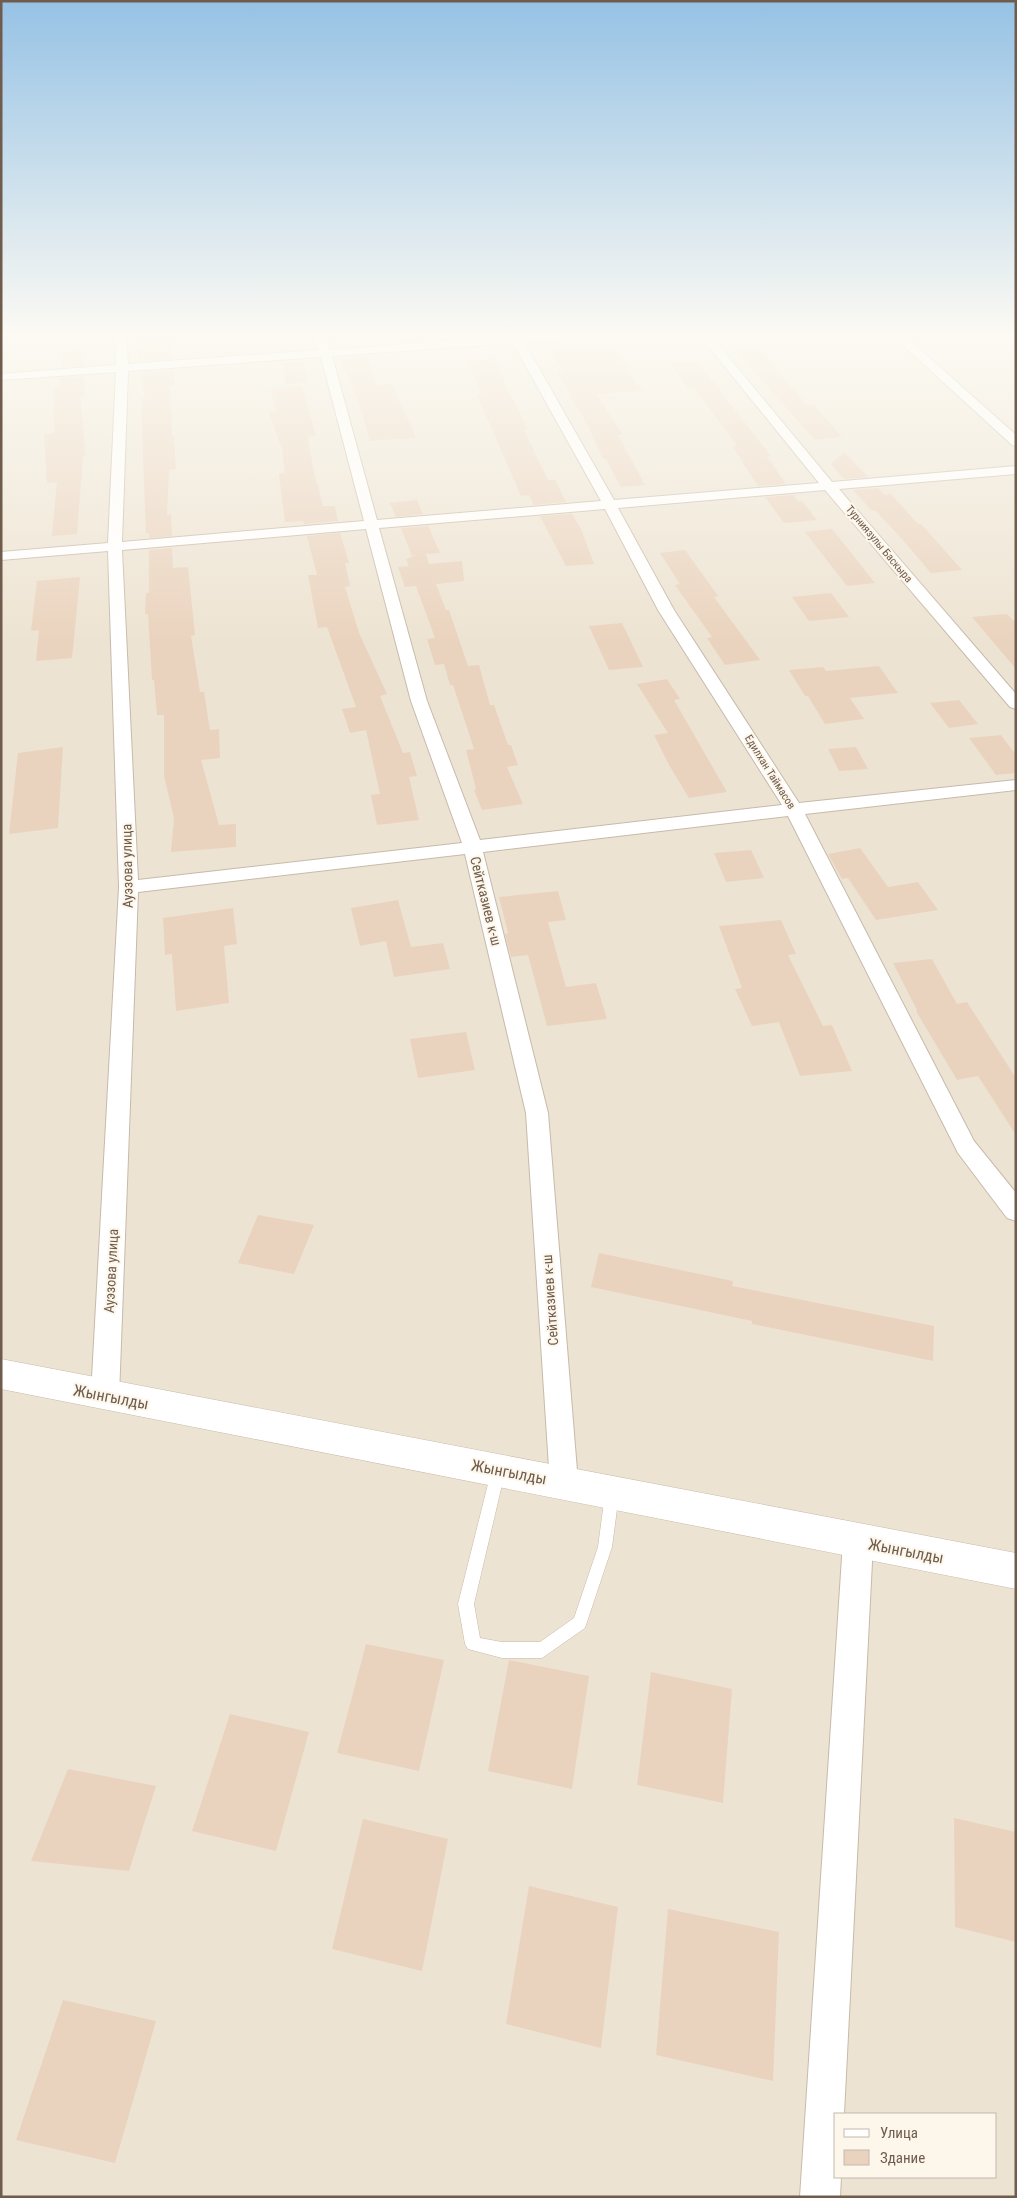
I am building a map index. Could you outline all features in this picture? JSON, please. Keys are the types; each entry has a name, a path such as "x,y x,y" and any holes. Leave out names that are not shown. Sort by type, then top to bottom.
{"street":[{"name":"Ауэзова улица","path":"105,1396 129,887 115,546 119,439"},
{"name":"Сейтказиев к-ш","path":"347,439 419,701 473,848 537,1113 564,1483"},
{"name":"Едилхан Таймасов","path":"573,439 666,610 794,808 966,1147 1016,1211"},
{"name":"Турниязулы Баскыра","path":"790,439 1016,704"},
{"path":"1,556 1016,470"},
{"path":"129,887 473,848 794,808 1016,785"},
{"name":"Жынгылды","path":"1,1374 105,1396 1016,1571"},
{"path":"820,2197 858,1542"}],"lane":[{"path":"498,1470 466,1604 473,1644 502,1650 542,1650 580,1623 605,1547 612,1493"}],"shaded area":[{"path":"1,439 1016,439 1016,2197 1,2197"}],"building":[{"path":"44,439 84,439 86,456 83,456 77,534 52,536 57,482 47,483"},
{"path":"142,439 174,439 176,469 169,470 167,515 171,514 172,536 149,538 149,533 146,533"},
{"path":"278,439 308,439 314,473 323,506 335,506 338,521 304,524 303,521 285,522 279,474 285,473 282,450"},
{"path":"369,439 407,439 370,441"},
{"path":"496,439 528,439 548,480 555,480 566,502 534,505 529,495 521,496"},
{"path":"594,439 620,439 645,485 621,487 606,459 603,459"},
{"path":"731,439 757,439 771,456 767,457 786,484 758,486 732,446 737,446"},
{"path":"844,452 868,477 844,479 831,464"},
{"path":"878,488 885,495 891,494 962,570 931,573 875,510 872,511 853,490"},
{"path":"793,495 798,502 802,501 817,520 784,523 765,497"},
{"path":"417,500 423,514 396,517 390,503"},
{"path":"572,514 581,529 594,564 566,566 540,516"},
{"path":"428,526 440,553 426,554 429,564 462,561 464,581 436,584 446,610 449,610 468,666 479,665 490,705 494,705 508,745 511,745 518,765 507,767 523,804 482,810 474,790 476,789 466,750 474,749 453,685 450,685 444,664 435,665 427,639 435,638 416,586 405,587 398,567 409,566 406,559 417,555 412,556 401,528"},
{"path":"832,529 875,583 847,586 805,532"},
{"path":"340,533 349,563 345,563 350,586 345,587 359,633 387,694 380,696 403,753 410,752 417,776 409,777 419,820 377,825 371,795 380,794 366,730 350,733 342,709 356,707 327,627 318,628 308,575 317,575 307,536"},
{"path":"172,548 173,568 188,567 195,635 191,636 200,692 204,692 210,730 219,729 220,758 201,760 219,825 236,824 236,847 171,852 174,818 164,776 164,715 157,715 154,680 152,680 148,614 145,614 146,593 149,593 149,550"},
{"path":"685,550 718,596 714,597 760,660 725,665 707,638 712,637 675,585 680,584 660,553"},
{"path":"80,577 72,658 36,661 39,630 31,631 37,581"},
{"path":"831,593 849,617 809,621 792,597"},
{"path":"1007,614 1016,623 1016,669 972,617"},
{"path":"622,623 643,667 609,670 589,626"},
{"path":"879,666 898,693 850,698 864,719 825,724 789,670 823,667 826,671"},
{"path":"667,679 680,699 674,700 727,792 689,798 669,765 654,735 668,733 637,684"},
{"path":"959,700 978,724 949,728 930,703"},
{"path":"1001,735 1016,755 1016,773 996,775 969,738"},
{"path":"63,747 58,828 9,834 18,753"},
{"path":"856,747 868,769 839,771 828,749"},
{"path":"860,848 888,887 918,882 938,910 876,920 848,878 842,879 828,854"},
{"path":"751,850 764,878 726,882 714,853"},
{"path":"558,891 566,920 548,922 566,987 596,983 607,1019 547,1026 528,955 511,957 505,934 508,933 499,897"},
{"path":"398,900 411,947 443,943 450,969 394,977 386,941 360,946 351,908"},
{"path":"233,908 237,944 224,946 229,1003 176,1011 172,954 165,955 163,918"},
{"path":"781,920 796,954 788,955 823,1026 832,1025 852,1071 800,1076 779,1022 752,1026 735,989 742,988 719,926"},
{"path":"932,959 957,1004 967,1002 1016,1078 1016,1135 978,1076 957,1080 916,1011 893,963"},
{"path":"466,1032 475,1070 418,1078 410,1039"},
{"path":"258,1215 314,1225 294,1274 238,1263"},
{"path":"599,1253 733,1281 732,1286 934,1326 933,1361 752,1324 752,1321 591,1287"},
{"path":"366,1644 444,1660 419,1771 337,1753"},
{"path":"509,1660 589,1676 572,1789 488,1771"},
{"path":"651,1672 732,1689 723,1803 637,1785"},
{"path":"230,1714 309,1732 276,1851 192,1831"},
{"path":"68,1769 156,1786 129,1871 31,1861"},
{"path":"954,1818 1016,1832 1016,1942 955,1927"},
{"path":"363,1819 448,1839 422,1971 332,1949"},
{"path":"529,1886 618,1907 601,2048 506,2024"},
{"path":"668,1909 779,1932 773,2081 656,2055"},
{"path":"63,2000 156,2021 115,2163 16,2140"}]}
